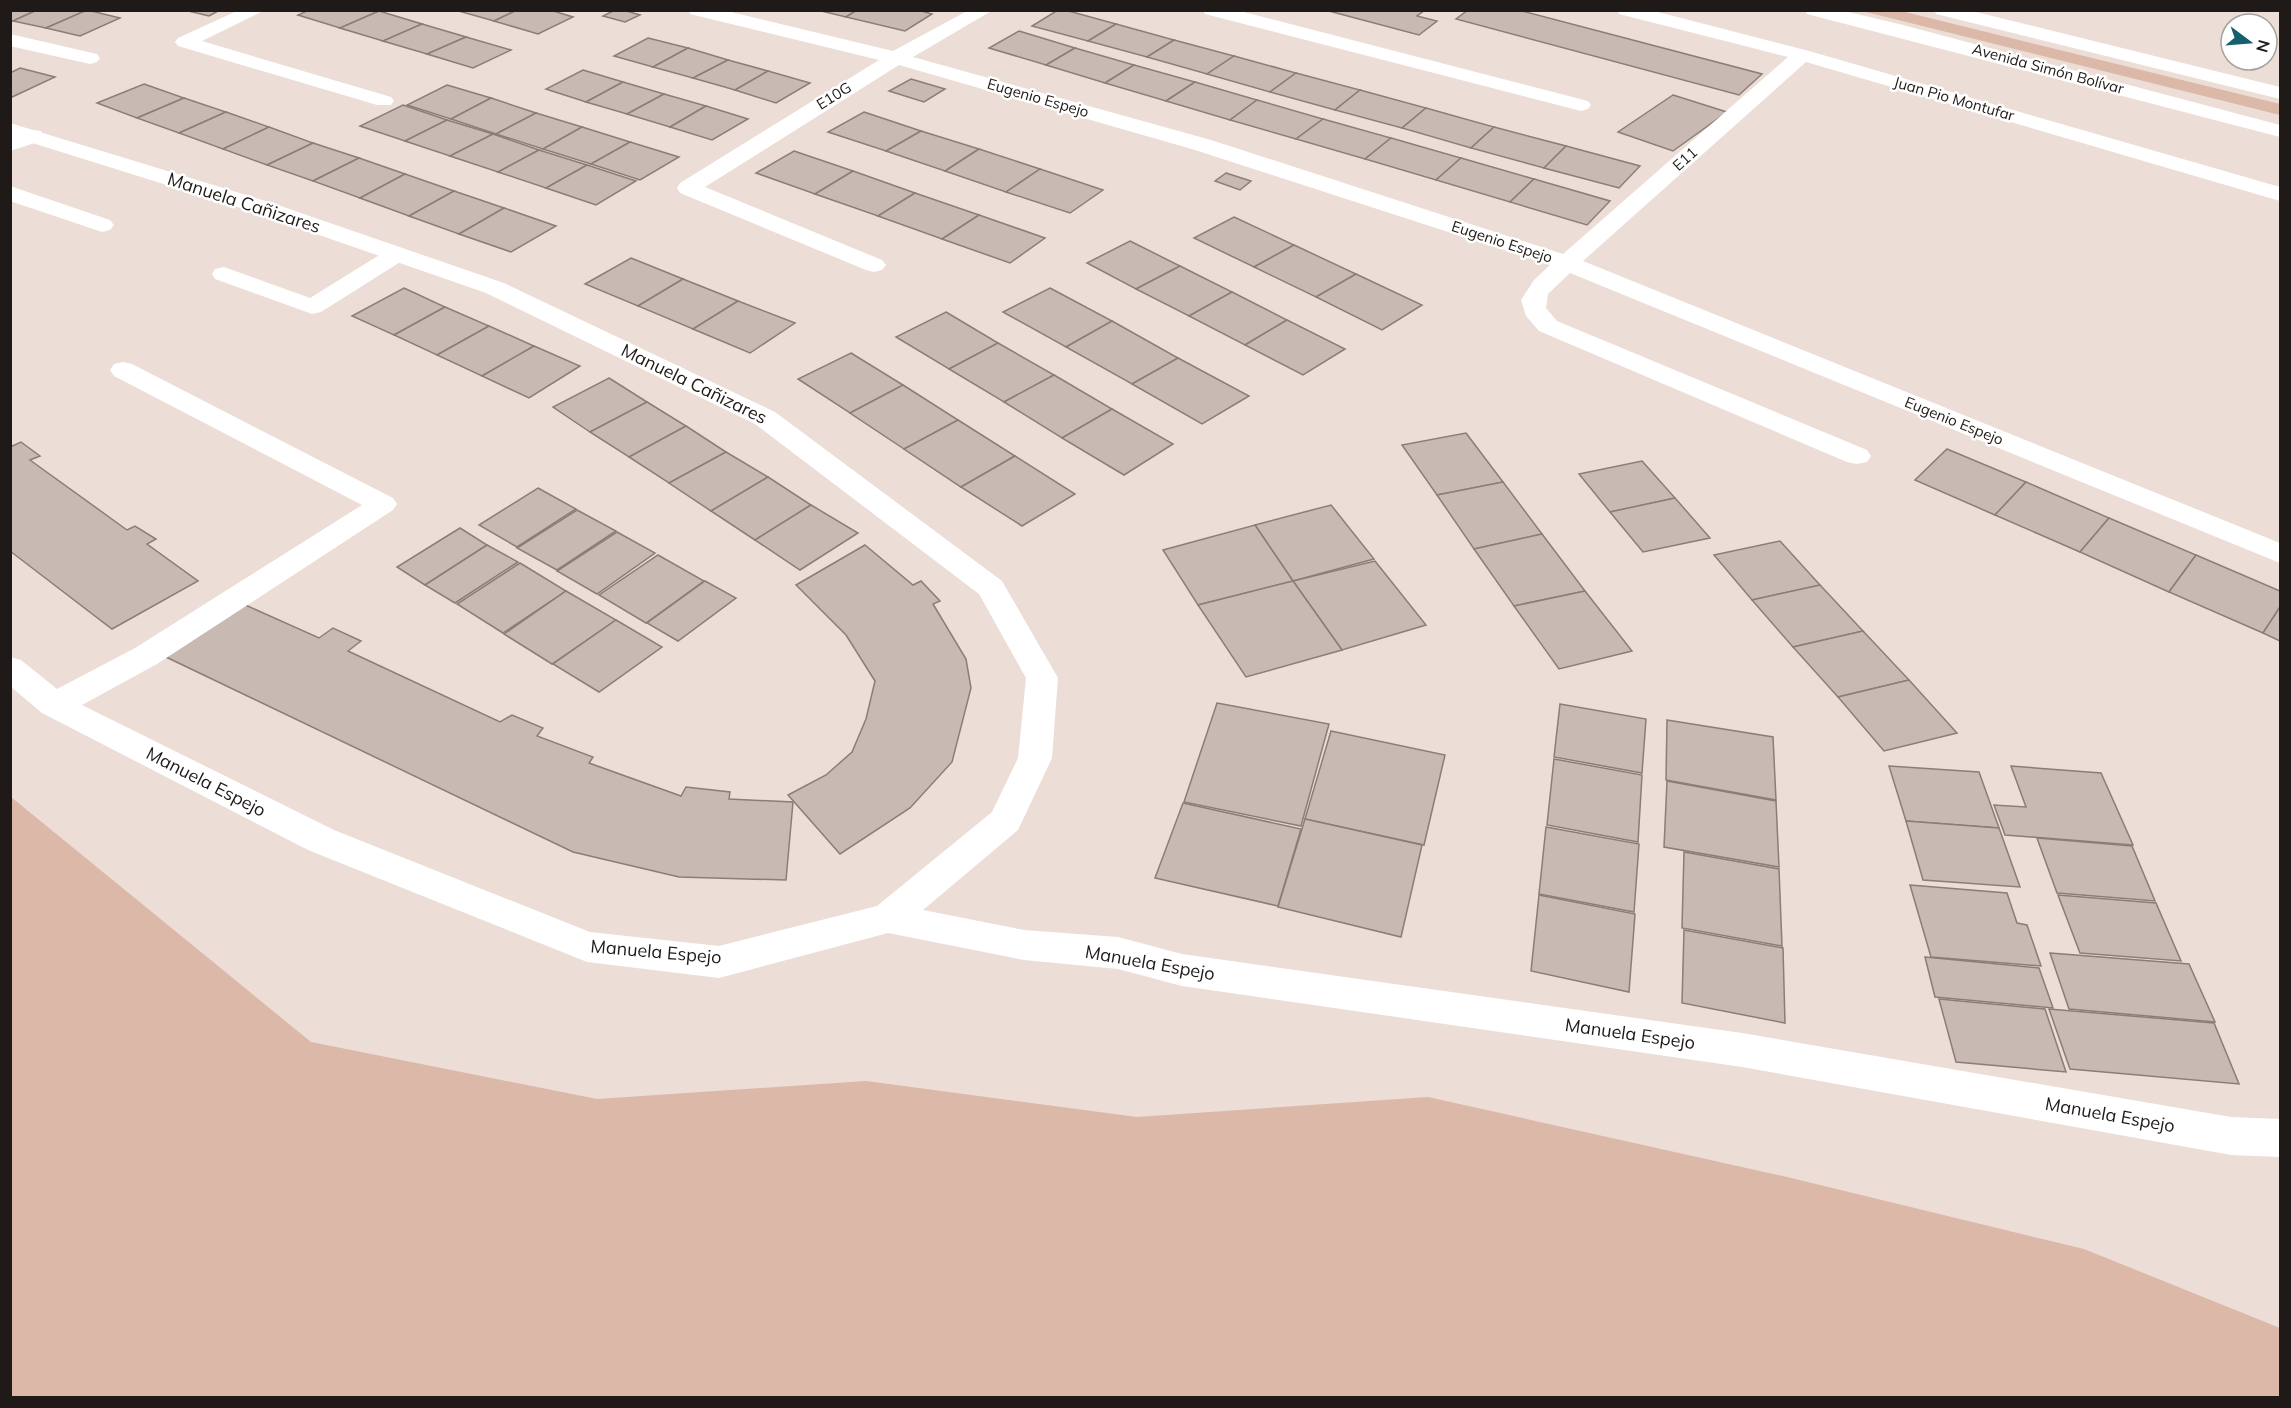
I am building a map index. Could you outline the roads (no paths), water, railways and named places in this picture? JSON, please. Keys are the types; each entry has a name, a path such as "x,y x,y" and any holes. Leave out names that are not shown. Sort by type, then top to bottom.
{"main road":[{"path":"256,10 186,42 384,101"},
{"name":"Eugenio Espejo","path":"697,10 896,58 1203,145 1567,263 2280,554"},
{"name":"E10G","path":"874,266 688,188 896,58 984,10"},
{"path":"1212,10 1581,105"},
{"name":"Juan Pio Montufar","path":"1626,10 1802,55 2280,194"},
{"name":"Avenida Simón Bolívar","path":"1814,10 1903,31 2280,131"},
{"name":"Avenida Simón Bolívar","path":"1943,10 2280,93"},
{"path":"10,40 90,58"},
{"name":"E11","path":"1802,55 1533,295 1532,311 1548,326 1857,456"},
{"name":"Manuela Cañizares","path":"18,137 261,207 495,288 765,418 991,588 1042,678 1035,759 1005,821 888,918"},
{"path":"10,193 102,225"},
{"path":"224,274 312,307 397,254"},
{"path":"54,705 146,656 383,504 123,370"},
{"name":"Manuela Espejo","path":"10,668 54,705 321,840 587,947 719,962 888,918 1024,945 1118,953 1182,970 1742,1050 2231,1136 2280,1138"}]}
